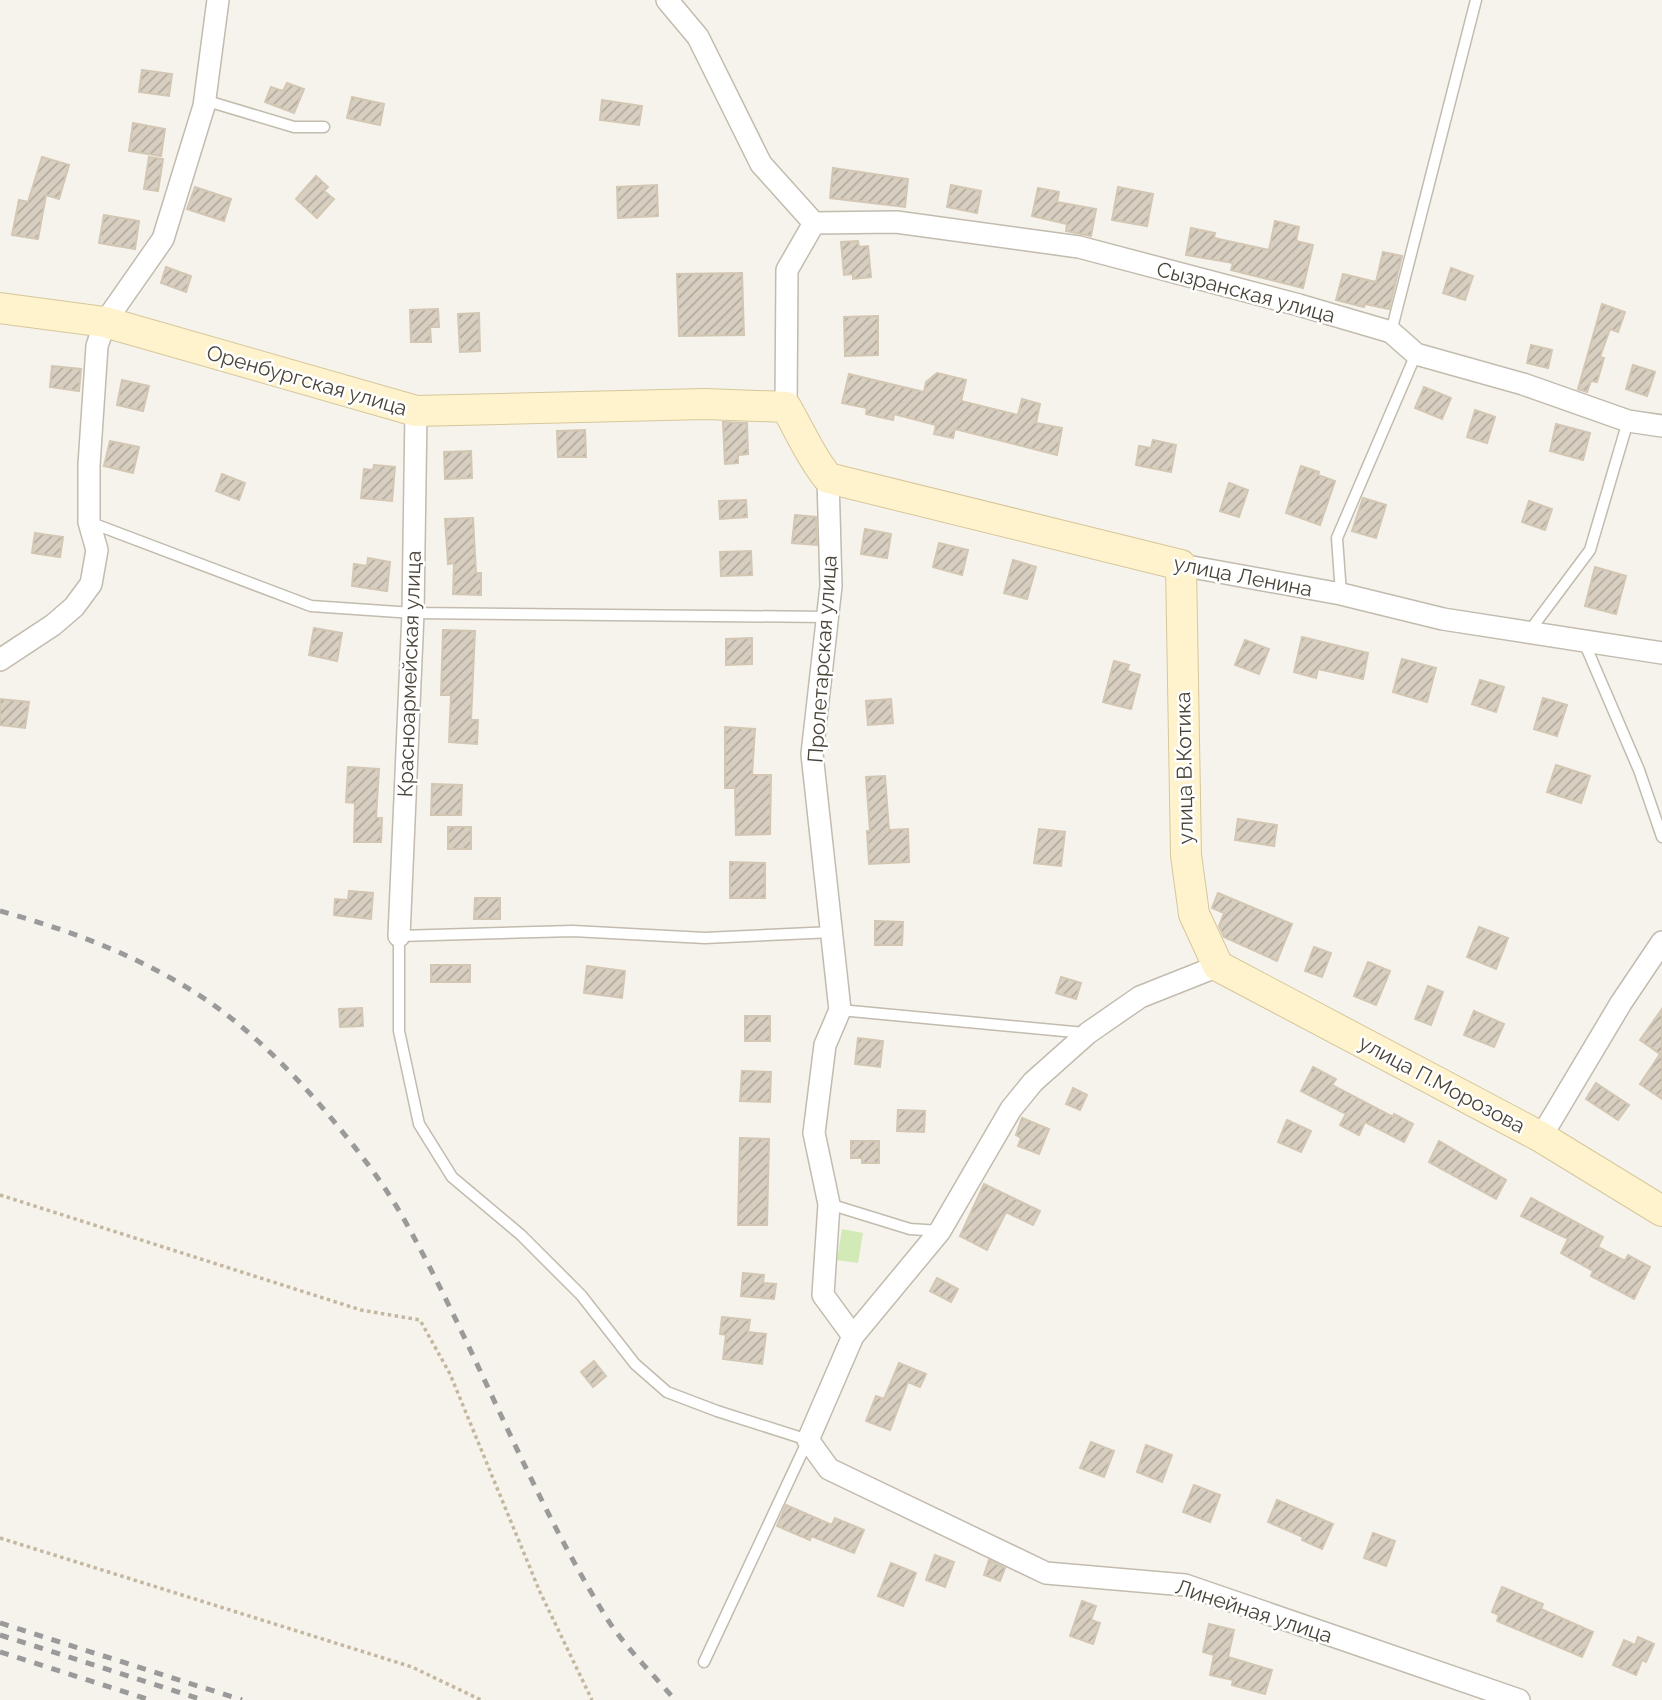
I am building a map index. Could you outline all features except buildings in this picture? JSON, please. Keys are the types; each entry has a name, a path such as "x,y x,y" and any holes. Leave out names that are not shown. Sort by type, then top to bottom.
{"street":[{"path":"0,660 53,625 74,607 91,584 97,550 89,522 89,465 97,346 105,322 163,239 204,100 218,0"},
{"path":"667,0 698,37 761,164 814,223 787,270 786,407 811,458 828,478"},
{"name":"Сызранская улица","path":"814,223 896,222 1079,247 1299,304 1391,332 1416,354 1523,384 1628,421 1662,426"},
{"name":"Оренбургская улица","path":"0,308 105,322 416,411 705,404 786,407"},
{"name":"Красноармейская улица","path":"399,936 413,613 416,411"},
{"name":"улица Ленина","path":"828,478 1181,565 1341,594 1443,619 1662,653"},
{"name":"Пролетарская улица","path":"828,478 831,586 812,754 840,1010 825,1045 814,1133 829,1204 823,1295 853,1336"},
{"name":"улица В.Котика","path":"1181,565 1186,855 1194,914 1218,966"},
{"path":"1541,1137 1621,1003 1662,942"},
{"path":"808,1440 853,1336 940,1231 1011,1109 1032,1082 1088,1033 1140,998 1218,966"},
{"name":"улица П.Морозова","path":"1218,966 1541,1137 1662,1211"},
{"name":"Линейная улица","path":"808,1440 829,1469 1046,1573 1185,1586 1519,1700"}],"lane":[{"path":"1391,332 1476,0"},
{"path":"204,100 294,127 324,127"},
{"path":"1341,594 1337,538 1416,354"},
{"path":"1528,633 1590,550 1628,421"},
{"path":"89,522 311,606 413,613 827,617"},
{"path":"1584,641 1639,770 1662,837"},
{"path":"704,1662 808,1440 667,1392 635,1364 581,1295 521,1234 452,1177 419,1124 399,1031 399,936 573,931 705,938 833,932"},
{"path":"840,1010 1088,1033"},
{"path":"829,1204 910,1229 940,1231"}],"path":[{"path":"0,1195 361,1310 420,1321 450,1374 540,1592 592,1700"},
{"path":"0,1538 412,1667 481,1700"}],"green space":[{"path":"842,1229 863,1233 858,1263 837,1260"}],"railway":[{"path":"0,911 100,944 164,974 194,992 262,1044 326,1112 373,1171 405,1221 552,1520 606,1617 675,1700"},
{"path":"0,1623 242,1700"},
{"path":"0,1635 203,1700"},
{"path":"0,1652 150,1700"}]}
